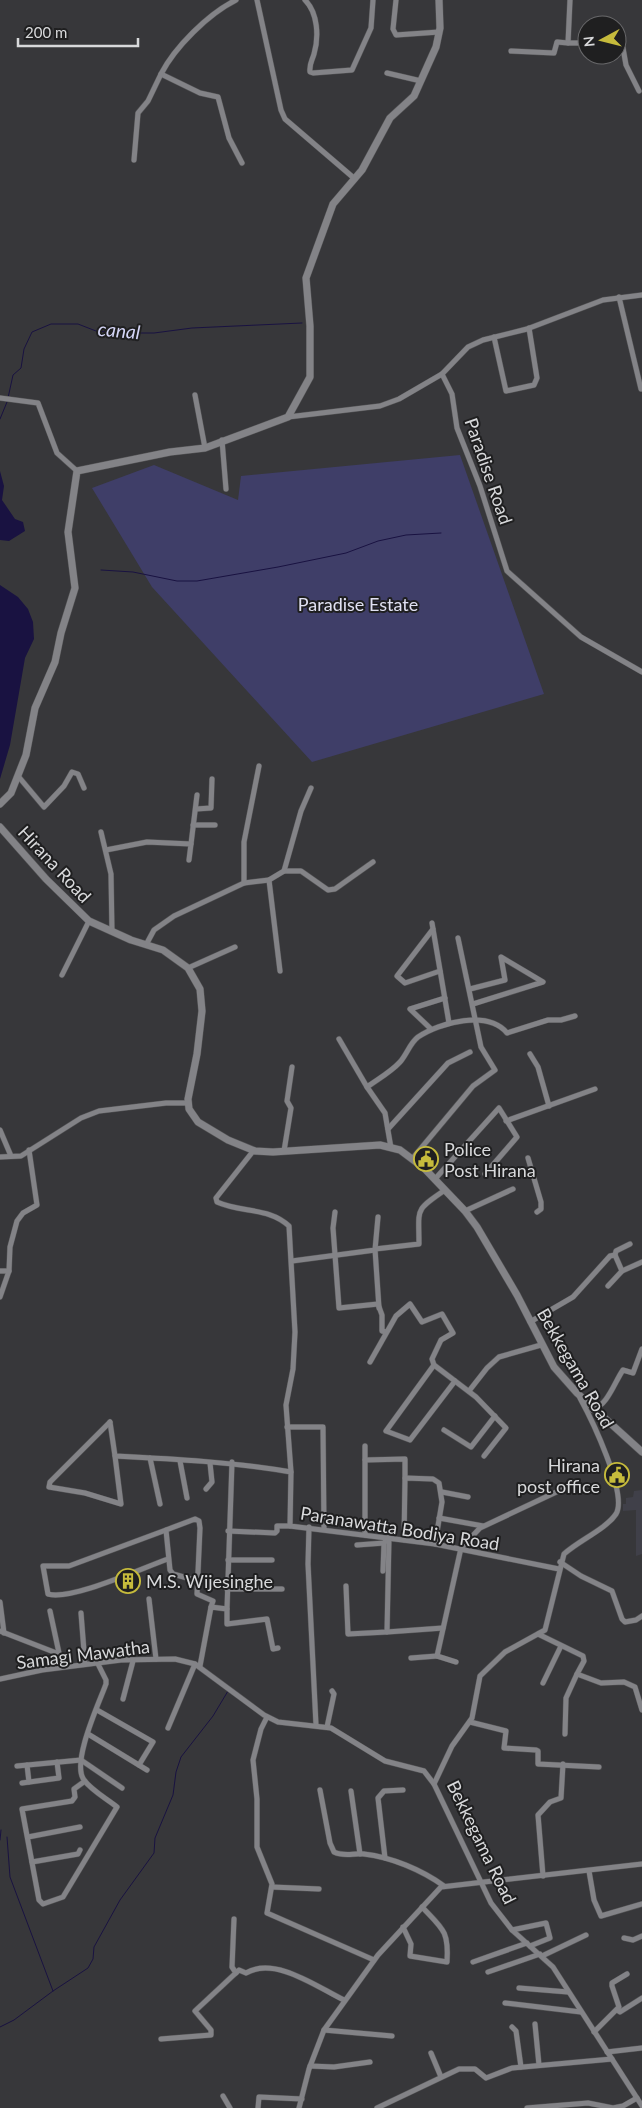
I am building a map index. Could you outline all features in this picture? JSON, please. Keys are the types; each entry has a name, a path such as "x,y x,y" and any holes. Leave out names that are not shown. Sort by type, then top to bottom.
{"street":[{"path":"134,160 138,113 148,101 155,82 169,59 225,6 236,0"},
{"path":"257,0 281,110 285,119 354,179"},
{"path":"305,0 316,21 316,44 314,56 309,63 310,72 313,73 352,70 371,28 373,0"},
{"path":"396,0 393,29 396,35 440,32"},
{"path":"288,417 310,377 310,326 306,278 333,204 354,179 390,118 414,96 436,47 440,32 439,0"},
{"path":"568,43 570,0"},
{"path":"511,51 554,53 558,42 577,43"},
{"path":"626,65 639,91"},
{"path":"387,73 421,81"},
{"path":"160,74 200,93 218,97 228,138 242,163"},
{"path":"77,471 170,452 205,448 222,440 288,417 380,406 399,399 442,374 468,347 483,340 530,328 576,308 619,297 642,295"},
{"path":"619,297 641,389"},
{"path":"494,337 506,391 534,385 537,378 530,328"},
{"name":"Paradise Road","path":"442,374 452,394 457,428 480,486 508,571 581,637 642,672"},
{"path":"195,395 205,448"},
{"path":"0,398 38,403 57,453 77,471"},
{"path":"222,440 226,489"},
{"path":"0,804 11,793 26,755 34,708 54,662 75,588 68,532 77,471"},
{"path":"244,884 244,842 259,766"},
{"path":"18,776 44,807 64,786 72,772 78,774 84,788"},
{"path":"196,808 211,808 212,779"},
{"path":"284,871 301,810 311,788"},
{"path":"189,860 197,795"},
{"name":"Hirana Road","path":"0,822 3,830 46,879 89,921"},
{"path":"193,825 215,825"},
{"path":"101,832 111,874 112,933"},
{"path":"106,850 147,842 190,844"},
{"path":"147,943 154,930 174,916 244,884 269,880 284,871 302,871 328,890 335,889 373,862"},
{"path":"269,880 280,971"},
{"path":"0,1157 21,1156 81,1118 99,1111 166,1103 188,1103 202,1011 200,989 188,968 163,950 147,943 112,933 89,921 62,975"},
{"path":"440,971 405,983 398,976 432,926 445,998 449,1023"},
{"path":"412,1159 473,1086 495,1070 481,1047 474,1020 470,989 463,969 458,938"},
{"path":"188,968 235,946"},
{"path":"470,989 505,980 500,957 543,982 473,1004"},
{"path":"431,1029 410,1009 445,998"},
{"path":"367,1088 400,1062 416,1038 431,1029 449,1023 474,1020 502,1026 507,1033 548,1020 561,1020 575,1016"},
{"path":"339,1039 367,1088 385,1113 391,1148"},
{"path":"388,1129 448,1063 470,1052"},
{"path":"530,1054 538,1067 549,1106"},
{"path":"284,1151 291,1108 287,1101 292,1067"},
{"path":"506,1120 595,1089"},
{"name":"Bekkegama Road","path":"188,1103 189,1109 198,1122 228,1140 254,1150 284,1151 380,1145 400,1150 412,1159 435,1179 465,1211 517,1295 541,1345 554,1367 590,1410 642,1452"},
{"path":"435,1179 499,1108 517,1137 485,1174"},
{"path":"0,1130 11,1156"},
{"path":"0,1297 9,1271 10,1247 17,1221 23,1213 37,1205 29,1150"},
{"name":"Paranawatta Bodiya Road","path":"254,1150 216,1198 217,1202 232,1208 266,1212 281,1219 289,1226 295,1332 292,1369 286,1405 291,1472 290,1526 461,1548 559,1569"},
{"path":"528,1158 541,1202 541,1209 537,1212"},
{"path":"465,1211 513,1188"},
{"path":"292,1261 419,1244 419,1211 424,1205 446,1190"},
{"path":"335,1212 333,1228 340,1308 378,1304 380,1308"},
{"path":"378,1217 375,1249 382,1331 386,1332"},
{"path":"530,1322 573,1297 610,1256 615,1255 616,1251 630,1244"},
{"path":"615,1255 622,1271"},
{"path":"608,1286 622,1271 642,1262"},
{"path":"0,1271 9,1271"},
{"path":"370,1362 396,1316 410,1304 422,1322 442,1314 453,1333 441,1340 432,1359 434,1365 469,1392 506,1428 484,1456"},
{"path":"469,1392 487,1368 499,1357 541,1345"},
{"path":"590,1410 598,1408 610,1393 623,1370 633,1373 642,1349"},
{"path":"434,1365 386,1431 410,1440 455,1381"},
{"name":"Bekkegama Road","path":"590,1410 604,1447 618,1498 618,1507 608,1522 572,1546 564,1554 560,1562 550,1617 545,1630 505,1652 480,1676 470,1722 452,1746 434,1784 491,1903 512,1930 552,1967 607,2052 638,2095 642,2106"},
{"path":"444,1430 471,1447 495,1416"},
{"path":"110,1422 115,1456 121,1504 85,1493 49,1487 50,1482 110,1422"},
{"path":"287,1427 323,1427 324,1530"},
{"path":"365,1446 365,1535"},
{"path":"115,1456 210,1463 232,1462 291,1472"},
{"path":"150,1458 160,1504"},
{"path":"365,1460 405,1459 404,1540"},
{"path":"180,1460 186,1498"},
{"path":"232,1462 228,1531 227,1624 268,1619 273,1649 278,1648"},
{"path":"206,1489 212,1482 210,1463"},
{"path":"405,1478 433,1479 439,1483 442,1492 435,1544"},
{"path":"437,1656 461,1548 484,1526 567,1487"},
{"path":"442,1492 468,1497"},
{"path":"439,1518 484,1526"},
{"path":"168,1560 73,1594 48,1594 44,1577 43,1566 69,1566 195,1519 199,1521 197,1594 212,1601 200,1666"},
{"path":"228,1531 275,1533 277,1526 290,1526"},
{"path":"309,1527 308,1564 316,1725"},
{"path":"166,1530 168,1560 173,1574 198,1581"},
{"path":"383,1571 384,1543 388,1538"},
{"path":"387,1632 388,1538"},
{"path":"357,1544 384,1543"},
{"path":"228,1560 272,1560"},
{"path":"560,1562 581,1576 612,1592 622,1619 625,1622 636,1620 642,1616"},
{"path":"346,1586 348,1634 444,1628"},
{"path":"227,1589 282,1588"},
{"path":"149,1599 156,1659"},
{"path":"0,1602 2,1632 59,1654"},
{"path":"211,1607 227,1609"},
{"path":"50,1611 62,1667"},
{"path":"81,1612 85,1664"},
{"path":"538,1634 584,1658 566,1698 565,1734"},
{"path":"543,1683 561,1646"},
{"path":"411,1658 437,1656 456,1662"},
{"name":"Samagi Mawatha","path":"0,1679 97,1662 175,1659 200,1666 247,1704 267,1717 278,1722 327,1727 385,1761 424,1771 434,1784"},
{"path":"123,1699 133,1660"},
{"path":"85,1781 74,1789 75,1797 72,1801 22,1809 41,1903 60,1900 116,1807 85,1781 81,1772 81,1760 88,1734 106,1680 97,1662"},
{"path":"168,1728 195,1664"},
{"path":"577,1674 601,1683 630,1684 639,1694 642,1710"},
{"path":"327,1727 334,1694 332,1691"},
{"path":"97,1710 153,1742 139,1765"},
{"path":"267,1717 261,1729 253,1761 257,1799 257,1847 272,1887 268,1915 374,1960"},
{"path":"470,1722 506,1731 504,1748 536,1750 538,1751 538,1764 599,1767"},
{"path":"88,1734 147,1770"},
{"path":"17,1766 81,1760 122,1788"},
{"path":"22,1783 59,1778 57,1762"},
{"path":"543,1876 538,1815 550,1802 561,1798 563,1764"},
{"path":"27,1765 29,1782"},
{"path":"320,1790 334,1852 341,1855 360,1854 385,1858 404,1865 444,1886 642,1864"},
{"path":"385,1858 379,1795 384,1791 403,1790"},
{"path":"351,1791 360,1854"},
{"path":"28,1837 80,1827"},
{"path":"32,1862 78,1854 80,1850"},
{"path":"589,1871 594,1900 601,1916 642,1904"},
{"path":"299,2108 310,2066 324,2030 374,1960 403,1927 444,1886"},
{"path":"272,1887 319,1889"},
{"path":"403,1927 411,1944 410,1956 447,1962 449,1940 422,1907"},
{"path":"234,1920 232,1967 236,1973"},
{"path":"474,1962 550,1938 546,1923 512,1930"},
{"path":"488,1972 541,1955 586,1935"},
{"path":"624,1938 633,1940 642,1936"},
{"path":"161,2039 211,2035 210,2030 195,2012 239,1970 246,1973 268,1967 278,1968 344,2000"},
{"path":"594,2032 617,2010 619,2001 612,1983 627,1974"},
{"path":"519,1988 568,1992"},
{"path":"617,2010 620,2012 642,1998"},
{"path":"505,2003 581,2012"},
{"path":"535,2024 539,2066"},
{"path":"512,2027 516,2031 521,2068"},
{"path":"324,2030 392,2036"},
{"path":"607,2052 642,2048"},
{"path":"431,2053 441,2078"},
{"path":"377,2108 459,2069 475,2069 486,2078 521,2068 612,2059"},
{"path":"310,2066 334,2067 370,2062"},
{"path":"527,2108 579,2106 613,2108 623,2106 638,2095"},
{"path":"223,2096 230,2108"},
{"path":"258,2108 259,2097 302,2099"}],"shaded area":[{"path":"0,471 4,486 2,500 15,519 23,522 25,531 9,541 0,540"},
{"path":"0,585 18,597 28,609 33,622 34,639 25,658 10,745 0,779"},
{"path":"642,1490 642,1554 636,1556 636,1510 623,1511 623,1504 626,1504 626,1498 633,1497 634,1491"}],"green space":[{"name":"Paradise Estate","path":"460,455 544,694 312,762 152,587 92,488 154,465 238,500 241,476"}],"waterway":[{"name":"canal","path":"8,398 13,375 21,368 24,349 32,332 51,324 78,324 96,331 154,333 192,328 302,323"},
{"name":"canal","path":"0,419 7,402"},
{"path":"101,570 133,572 177,581 197,581 346,553 378,541 406,535 441,533"},
{"path":"0,2027 14,2020 88,1968 93,1959 94,1947 120,1900 154,1853 155,1838 173,1795 176,1772 181,1757 213,1716 228,1691"},
{"path":"0,1840 1,1830"},
{"path":"7,1837 10,1877 53,1991"}],"place":[{"name":"Police Post Hirana","path":"426,1159"},
{"name":"Hirana post office","path":"617,1475"},
{"name":"M.S. Wijesinghe","path":"128,1581"}]}
